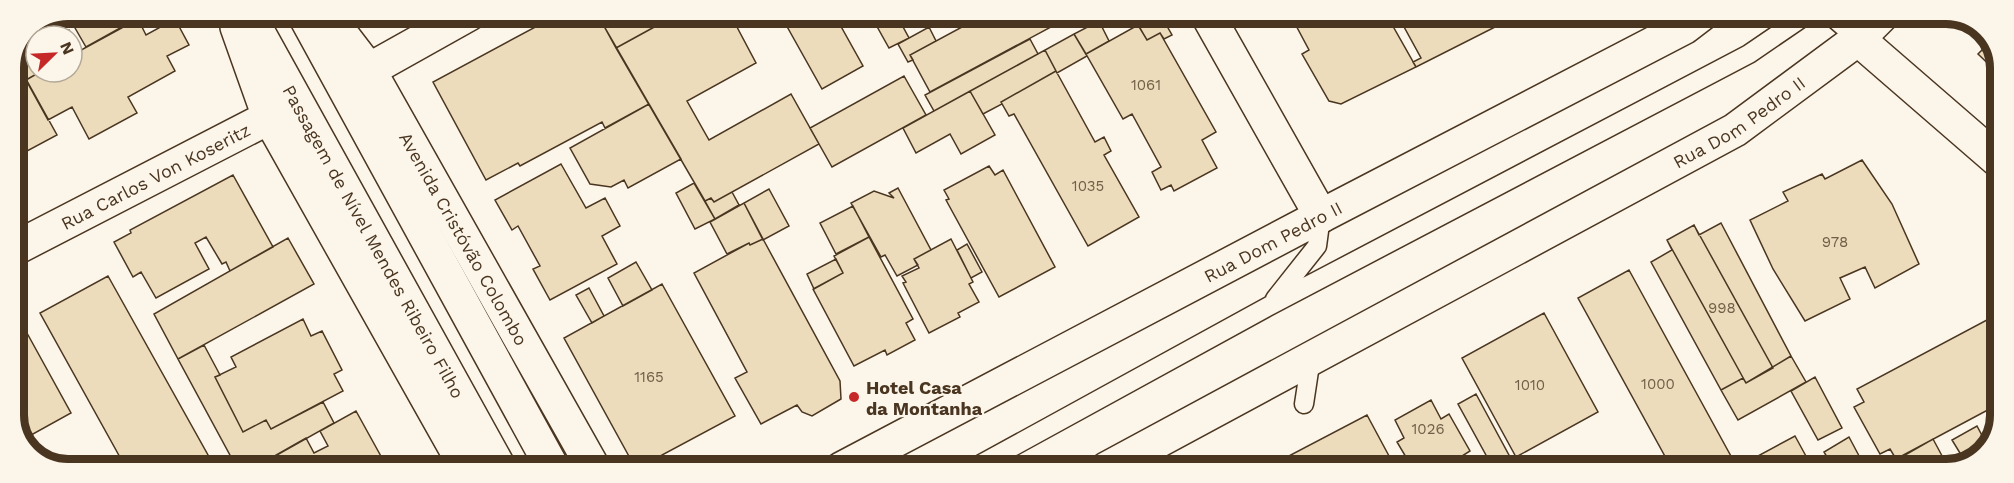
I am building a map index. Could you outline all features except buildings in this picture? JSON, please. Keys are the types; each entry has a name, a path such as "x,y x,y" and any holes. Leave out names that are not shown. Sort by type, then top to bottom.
{"main road":[{"path":"237,24 462,459"},
{"name":"Passagem de Nível Mendes Ribeiro Filho","path":"252,24 283,110 494,459"},
{"path":"309,24 548,459"},
{"name":"Avenida Cristóvão Colombo","path":"334,24 369,70 588,459"},
{"path":"369,70 452,24"},
{"path":"1213,24 1321,216"},
{"name":"Rua Dom Pedro II","path":"860,459 1689,24"},
{"name":"Rua Dom Pedro II","path":"1133,459 1311,358 1735,130 1858,39 1873,24"},
{"path":"1858,39 1990,153"},
{"name":"Rua Carlos Von Koseritz","path":"24,244 283,110"}],"lane":[{"path":"990,459 1271,305 1749,54 1793,24"},
{"path":"1840,24 1858,39"},
{"path":"1271,305 1317,246 1321,216"},
{"path":"1304,405 1311,358"}],"place":[{"name":"Hotel Casa da Montanha","path":"854,397"}]}
